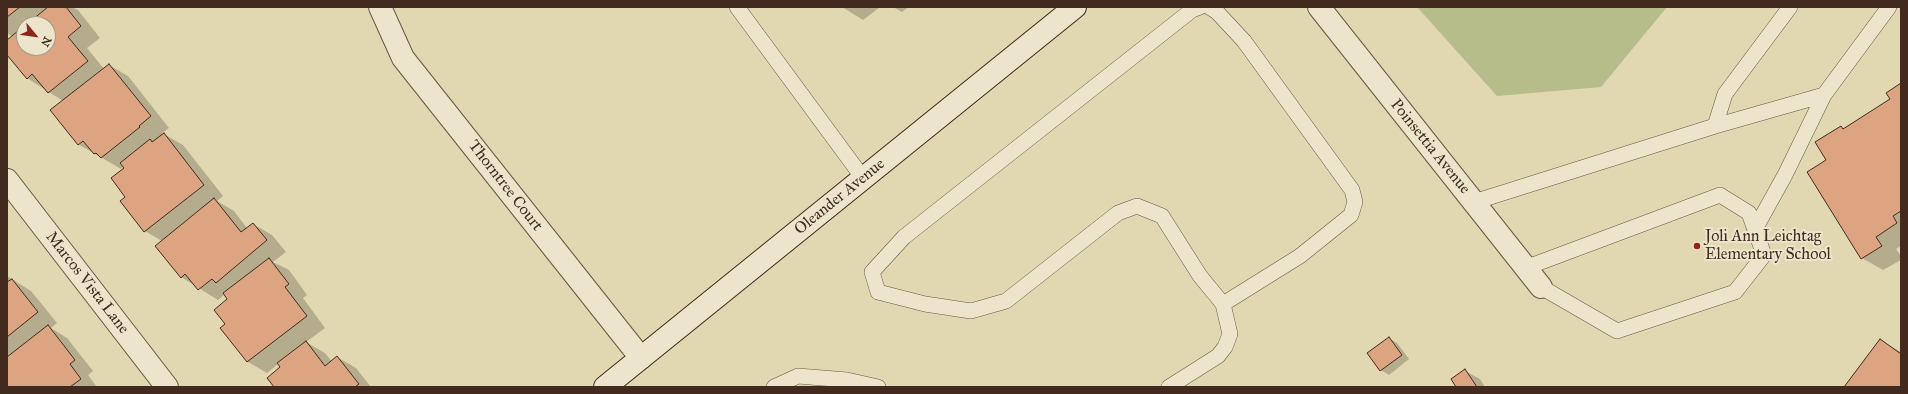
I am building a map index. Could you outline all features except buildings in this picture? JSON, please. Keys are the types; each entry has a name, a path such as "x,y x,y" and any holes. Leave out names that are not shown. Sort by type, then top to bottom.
{"street":[{"name":"Thorntree Court","path":"380,7 403,58 641,358"},
{"name":"Oleander Avenue","path":"605,387 1075,7"},
{"name":"Poinsettia Avenue","path":"1319,7 1541,287"},
{"name":"Marcos Vista Lane","path":"7,180 167,387"}],"lane":[{"path":"737,7 863,178"},
{"path":"1169,387 1218,356 1225,347 1230,334 1224,304 1200,276 1162,216 1138,206 1118,213 1006,301 971,310 925,304 878,292 872,272 904,237 1192,10 1200,7"},
{"path":"1209,7 1217,12 1244,41 1352,190 1355,202 1351,215 1300,256 1224,304"},
{"path":"1715,126 1725,94 1790,7"},
{"path":"1755,229 1785,175 1824,95 1888,7"},
{"path":"1474,202 1715,126 1824,95"},
{"path":"1526,268 1720,195 1750,213 1764,255 1735,292 1617,331 1541,287"},
{"path":"774,387 798,376 847,380 878,387"}],"green space":[{"path":"1417,7 1667,7 1601,87 1497,96"}],"place":[{"name":"Joli Ann Leichtag Elementary School","path":"1697,246"}]}
